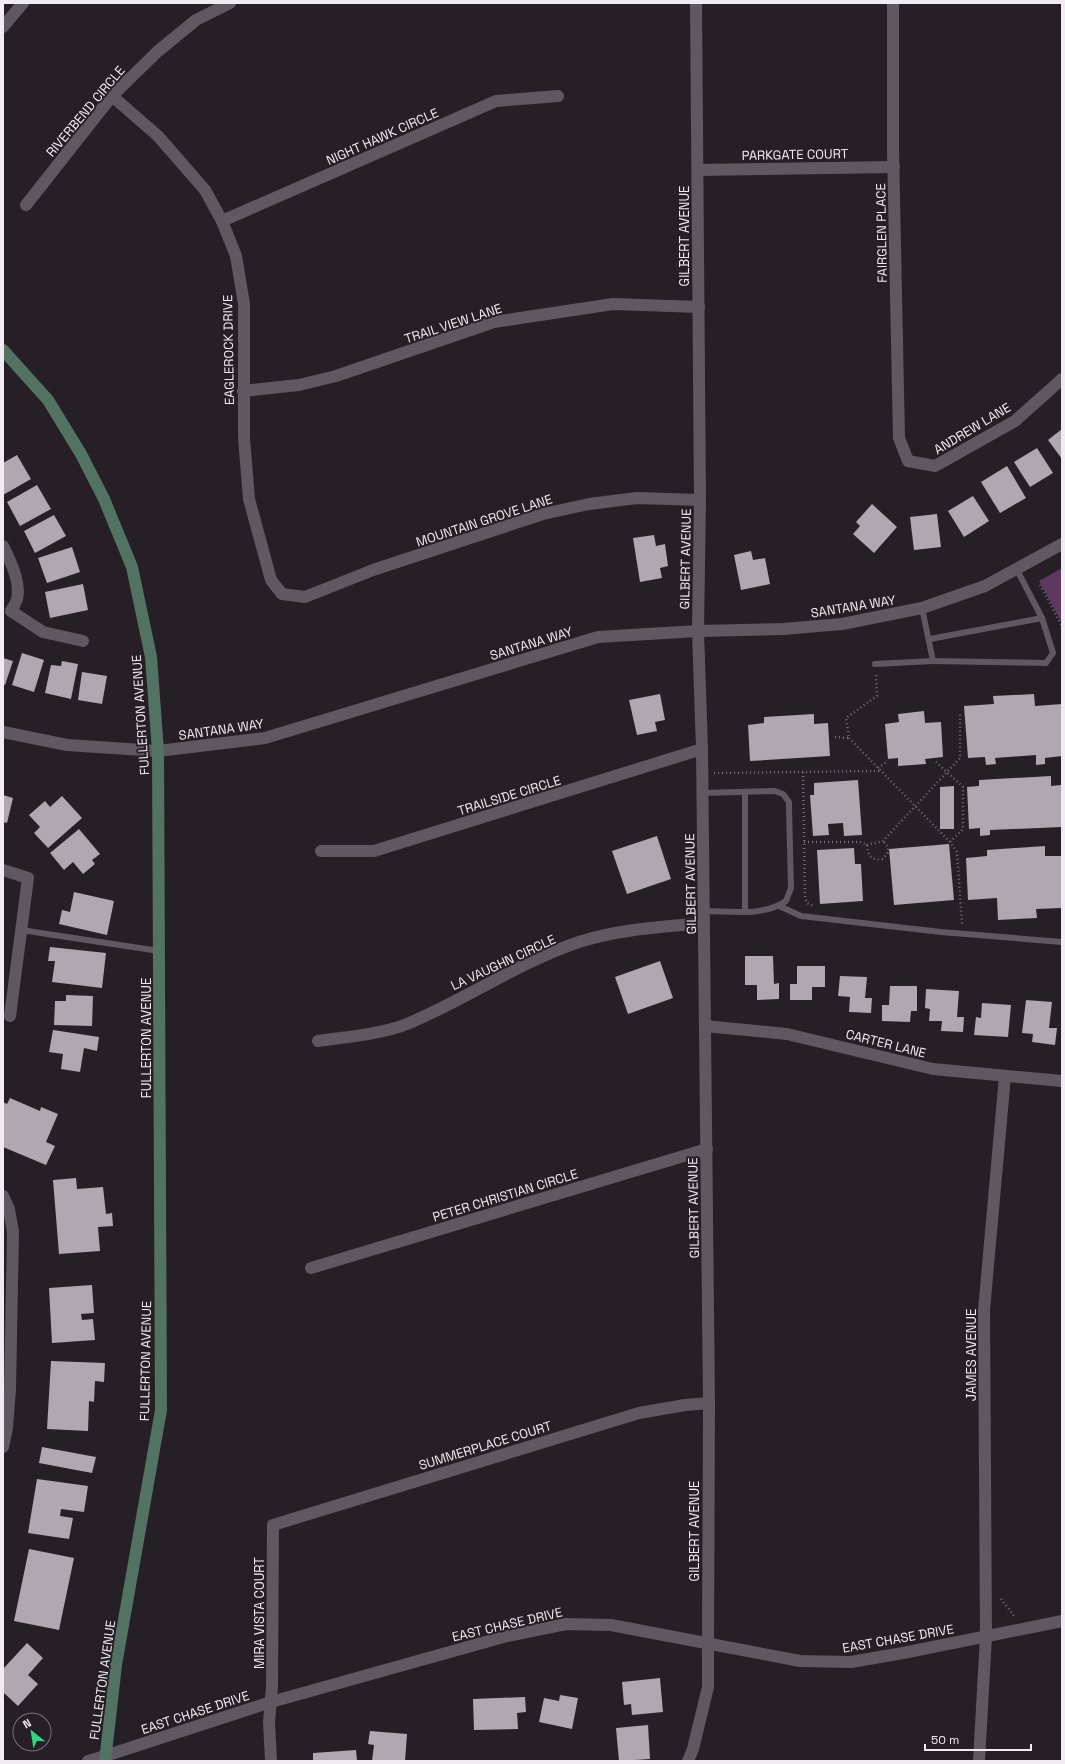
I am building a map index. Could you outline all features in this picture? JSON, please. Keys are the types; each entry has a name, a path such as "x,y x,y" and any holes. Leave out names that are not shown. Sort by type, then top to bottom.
{"main road":[{"name":"FULLERTON AVENUE","path":"3,350 48,400 81,454 104,499 132,567 151,657 158,751 161,1410 116,1664 105,1758"}],"street":[{"path":"3,27 23,3"},
{"name":"RIVERBEND CIRCLE","path":"26,205 112,96 157,52 196,20 230,3"},
{"name":"GILBERT AVENUE","path":"688,1761 693,1749 708,1687 709,1403 703,773 698,631 700,500 696,3"},
{"name":"FAIRGLEN PLACE","path":"893,3 894,167 899,438 908,461"},
{"name":"EAGLEROCK DRIVE","path":"112,96 158,136 205,190 222,221 236,256 244,304 243,390 244,438 248,499 271,580 282,594"},
{"name":"NIGHT HAWK CIRCLE","path":"222,221 496,101 558,96"},
{"name":"PARKGATE COURT","path":"698,170 894,167"},
{"name":"TRAIL VIEW LANE","path":"243,390 299,385 336,376 494,322 613,304 699,307"},
{"name":"ANDREW LANE","path":"908,461 935,466 1015,421 1062,379"},
{"name":"MOUNTAIN GROVE LANE","path":"282,594 305,597 373,570 543,514 589,504 637,498 700,500"},
{"name":"SANTANA WAY","path":"3,732 67,746 158,751 265,738 598,637 698,631 783,630 842,624 922,608 985,586 1017,570 1062,544"},
{"path":"3,546 10,560 17,585 17,599 7,612 43,632 83,641"},
{"name":"TRAILSIDE CIRCLE","path":"322,851 374,851 702,748"},
{"path":"3,870 28,878 10,1016"},
{"name":"LA VAUGHN CIRCLE","path":"318,1041 365,1034 406,1024 534,960 578,942 613,932 704,917"},
{"name":"CARTER LANE","path":"705,1026 787,1034 933,1069 1062,1081"},
{"name":"JAMES AVENUE","path":"979,1761 986,1636 984,1310 1005,1076"},
{"name":"PETER CHRISTIAN CIRCLE","path":"311,1268 706,1149"},
{"path":"3,1196 9,1210 13,1232 10,1389 3,1447"},
{"name":"SUMMERPLACE COURT","path":"273,1524 639,1413 685,1405 709,1403"},
{"name":"MIRA VISTA COURT","path":"271,1761 270,1722 273,1524"},
{"name":"EAST CHASE DRIVE","path":"88,1761 105,1758 271,1702 507,1636 560,1625 612,1625 800,1661 851,1662 1062,1621"}],"lane":[{"path":"875,664 933,661 1046,662 1052,653 1042,618 1017,570"},
{"path":"922,608 930,639 933,661"},
{"path":"930,639 1042,618"},
{"path":"745,792 745,911"},
{"path":"703,793 780,792 784,794 789,802 791,888 786,901 779,906 761,910 704,917"},
{"path":"779,906 801,916 963,934 1062,942"},
{"path":"21,930 159,951"}],"path":[{"path":"1040,585 1062,626"},
{"path":"875,664 877,696 846,718 849,738 950,842 957,852 963,934"},
{"path":"804,842 860,842 867,845 883,840 960,758 960,712"},
{"path":"835,738 849,738"},
{"path":"878,768 888,761"},
{"path":"936,762 963,787 962,829 950,842"},
{"path":"703,773 881,771"},
{"path":"803,772 805,896 807,903 812,906 820,907"},
{"path":"867,845 868,853 872,858 877,860 883,859 888,852 888,847 883,840"},
{"path":"1001,1599 1014,1617"}],"shaded area":[{"path":"1062,568 1062,623 1039,581"}],"building":[{"path":"1062,429 1062,459 1048,440"},
{"path":"1037,448 1053,473 1030,487 1014,462"},
{"path":"17,455 31,479 3,495 3,463"},
{"path":"1007,466 1026,498 1000,513 981,482"},
{"path":"37,485 51,509 20,526 7,502"},
{"path":"973,496 989,521 964,537 948,511"},
{"path":"872,504 897,527 874,553 853,534 860,526 856,522"},
{"path":"937,514 941,547 914,550 910,517"},
{"path":"54,515 66,536 35,553 24,531"},
{"path":"654,535 656,546 665,544 668,566 660,568 662,578 640,582 633,538"},
{"path":"72,547 80,572 47,583 38,558"},
{"path":"751,551 753,560 765,558 770,584 741,590 734,555"},
{"path":"83,584 88,610 50,618 45,592"},
{"path":"22,653 44,660 34,692 12,685"},
{"path":"3,658 13,661 5,685 3,684"},
{"path":"62,661 78,664 71,699 45,693 51,665 61,666"},
{"path":"82,672 107,676 102,704 78,700"},
{"path":"660,694 665,720 655,722 657,731 637,735 629,700"},
{"path":"1034,694 1035,706 1062,704 1062,756 1045,758 1045,764 1036,765 1036,755 995,758 996,764 986,765 985,757 968,758 964,706 994,704 993,696"},
{"path":"924,711 925,723 941,722 943,757 925,759 926,764 898,766 898,758 888,759 885,724 899,722 898,714"},
{"path":"814,714 814,724 828,723 830,756 750,761 748,725 764,723 764,717"},
{"path":"1051,776 1051,786 1061,785 1062,827 990,830 990,835 980,836 980,828 969,829 967,787 979,786 979,780"},
{"path":"858,780 862,835 844,836 843,823 828,824 829,835 813,836 810,795 814,795 814,783"},
{"path":"954,786 954,829 940,829 940,787"},
{"path":"3,795 13,798 7,823 3,822"},
{"path":"62,796 82,818 48,848 34,833 40,827 29,815 45,801 50,807"},
{"path":"79,829 100,854 92,860 95,864 83,874 73,862 64,870 50,853"},
{"path":"657,836 671,879 627,894 612,851"},
{"path":"949,844 954,900 894,905 889,849"},
{"path":"1045,846 1045,856 1062,856 1062,908 1036,909 1037,918 998,920 997,898 968,900 966,858 987,856 987,850"},
{"path":"854,848 855,864 861,864 863,901 820,904 817,850"},
{"path":"74,892 114,901 107,935 59,924 62,910 70,912"},
{"path":"50,947 106,953 102,988 52,982 55,961 48,961"},
{"path":"745,956 773,956 774,984 779,983 779,999 757,1000 757,985 745,985"},
{"path":"660,961 673,998 628,1014 615,977"},
{"path":"797,966 825,966 825,987 812,987 812,1000 790,1000 790,984 797,984"},
{"path":"840,976 867,977 865,998 872,998 871,1013 849,1012 850,997 838,996"},
{"path":"890,986 917,986 917,1011 911,1011 910,1022 882,1021 882,1005 889,1005"},
{"path":"926,989 959,991 957,1017 964,1017 963,1032 941,1031 942,1021 929,1021 930,1009 925,1008"},
{"path":"66,995 93,996 92,1026 54,1025 55,1001 66,1001"},
{"path":"1026,1000 1052,1002 1049,1028 1057,1028 1055,1045 1032,1042 1033,1034 1022,1033"},
{"path":"982,1003 1011,1005 1008,1037 974,1035 976,1017 981,1018"},
{"path":"53,1030 99,1037 97,1051 84,1048 80,1072 61,1069 63,1054 49,1052"},
{"path":"10,1098 40,1111 41,1107 58,1114 46,1142 55,1146 46,1165 3,1147 3,1102 7,1104"},
{"path":"76,1178 77,1189 103,1187 106,1214 112,1213 113,1226 98,1227 100,1251 59,1254 53,1180"},
{"path":"92,1285 94,1313 81,1314 82,1320 93,1319 95,1340 52,1343 49,1288"},
{"path":"51,1361 105,1363 104,1382 95,1381 94,1402 89,1401 88,1431 47,1429"},
{"path":"42,1447 96,1457 92,1473 39,1463"},
{"path":"37,1479 88,1486 84,1512 61,1509 60,1516 73,1518 69,1539 28,1533"},
{"path":"29,1549 74,1558 59,1630 14,1621"},
{"path":"27,1643 43,1658 28,1675 38,1684 18,1706 4,1693 3,1695 3,1669"},
{"path":"660,1678 663,1712 632,1715 631,1704 624,1705 622,1682"},
{"path":"560,1695 578,1698 572,1729 539,1722 544,1698 559,1701"},
{"path":"525,1697 526,1712 517,1713 518,1729 474,1730 473,1699"},
{"path":"648,1725 650,1759 619,1761 616,1728"},
{"path":"370,1731 407,1734 405,1761 372,1761 374,1745 368,1744"},
{"path":"356,1750 357,1761 313,1761 313,1753"}]}
